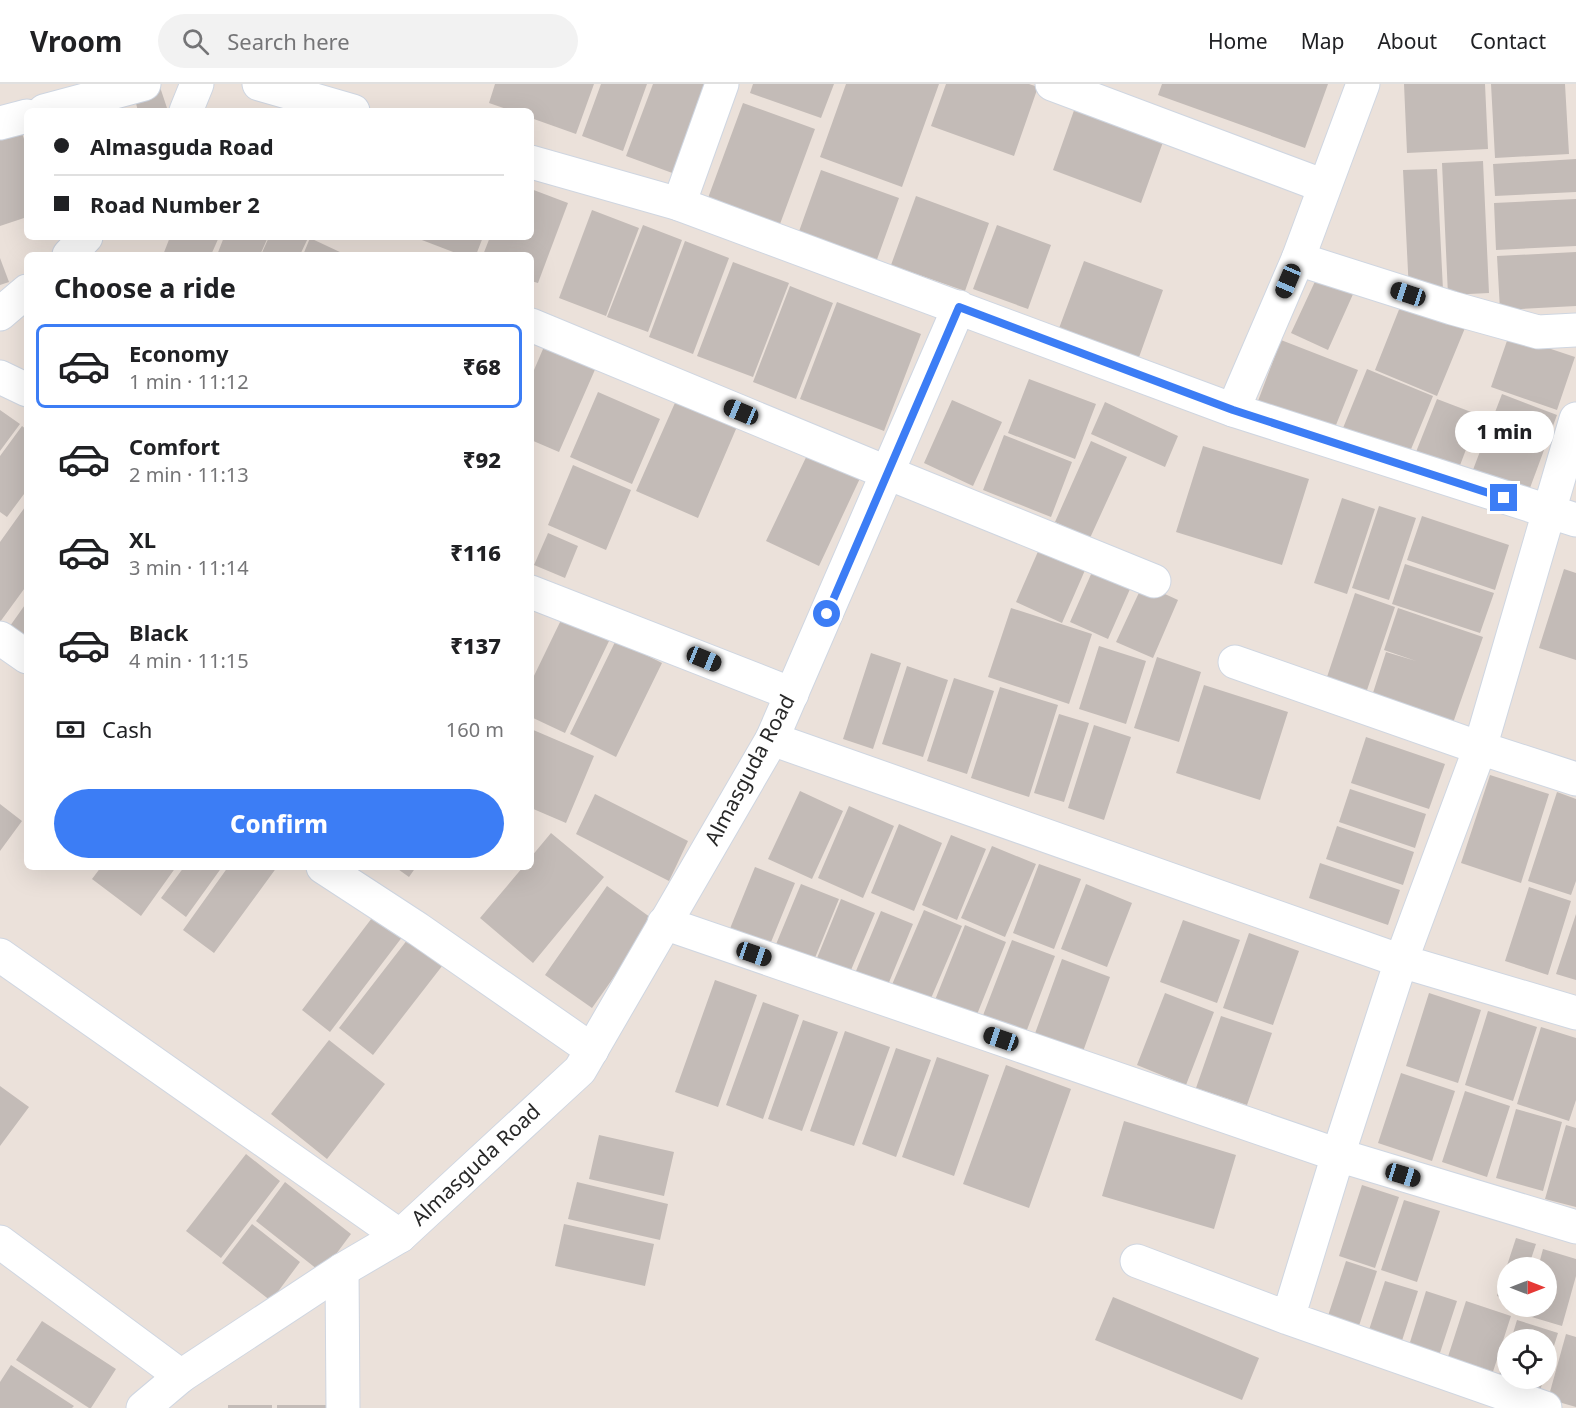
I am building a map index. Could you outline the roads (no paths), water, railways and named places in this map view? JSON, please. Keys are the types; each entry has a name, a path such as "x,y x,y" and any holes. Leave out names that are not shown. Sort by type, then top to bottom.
{"street":[{"path":"55,108 144,84"},
{"path":"187,108 196,84"},
{"path":"259,84 343,108"},
{"path":"679,204 722,84"},
{"path":"1052,84 1324,186"},
{"path":"1233,410 1298,259 1363,84"},
{"path":"0,123 24,117"},
{"path":"534,163 679,204 1233,410 1563,516"},
{"path":"72,252 83,240"},
{"path":"1298,259 1452,309 1538,332 1576,330"},
{"path":"0,314 24,294"},
{"name":"Almasguda Road","path":"142,1408 181,1376 342,1270 400,1236 580,1070 772,739 959,307"},
{"path":"534,326 1154,581"},
{"path":"0,377 24,389"},
{"path":"1288,1318 1401,961 1563,516 1576,419"},
{"path":"534,593 792,694"},
{"path":"0,638 24,655"},
{"path":"1235,662 1479,748 1576,779"},
{"path":"772,739 1401,961 1576,1013"},
{"path":"328,870 418,929 592,1050"},
{"path":"664,923 1338,1155 1576,1227"},
{"path":"0,955 400,1236"},
{"path":"0,1242 181,1376"},
{"path":"1137,1261 1288,1318 1545,1408"},
{"path":"342,1270 343,1408"}]}
